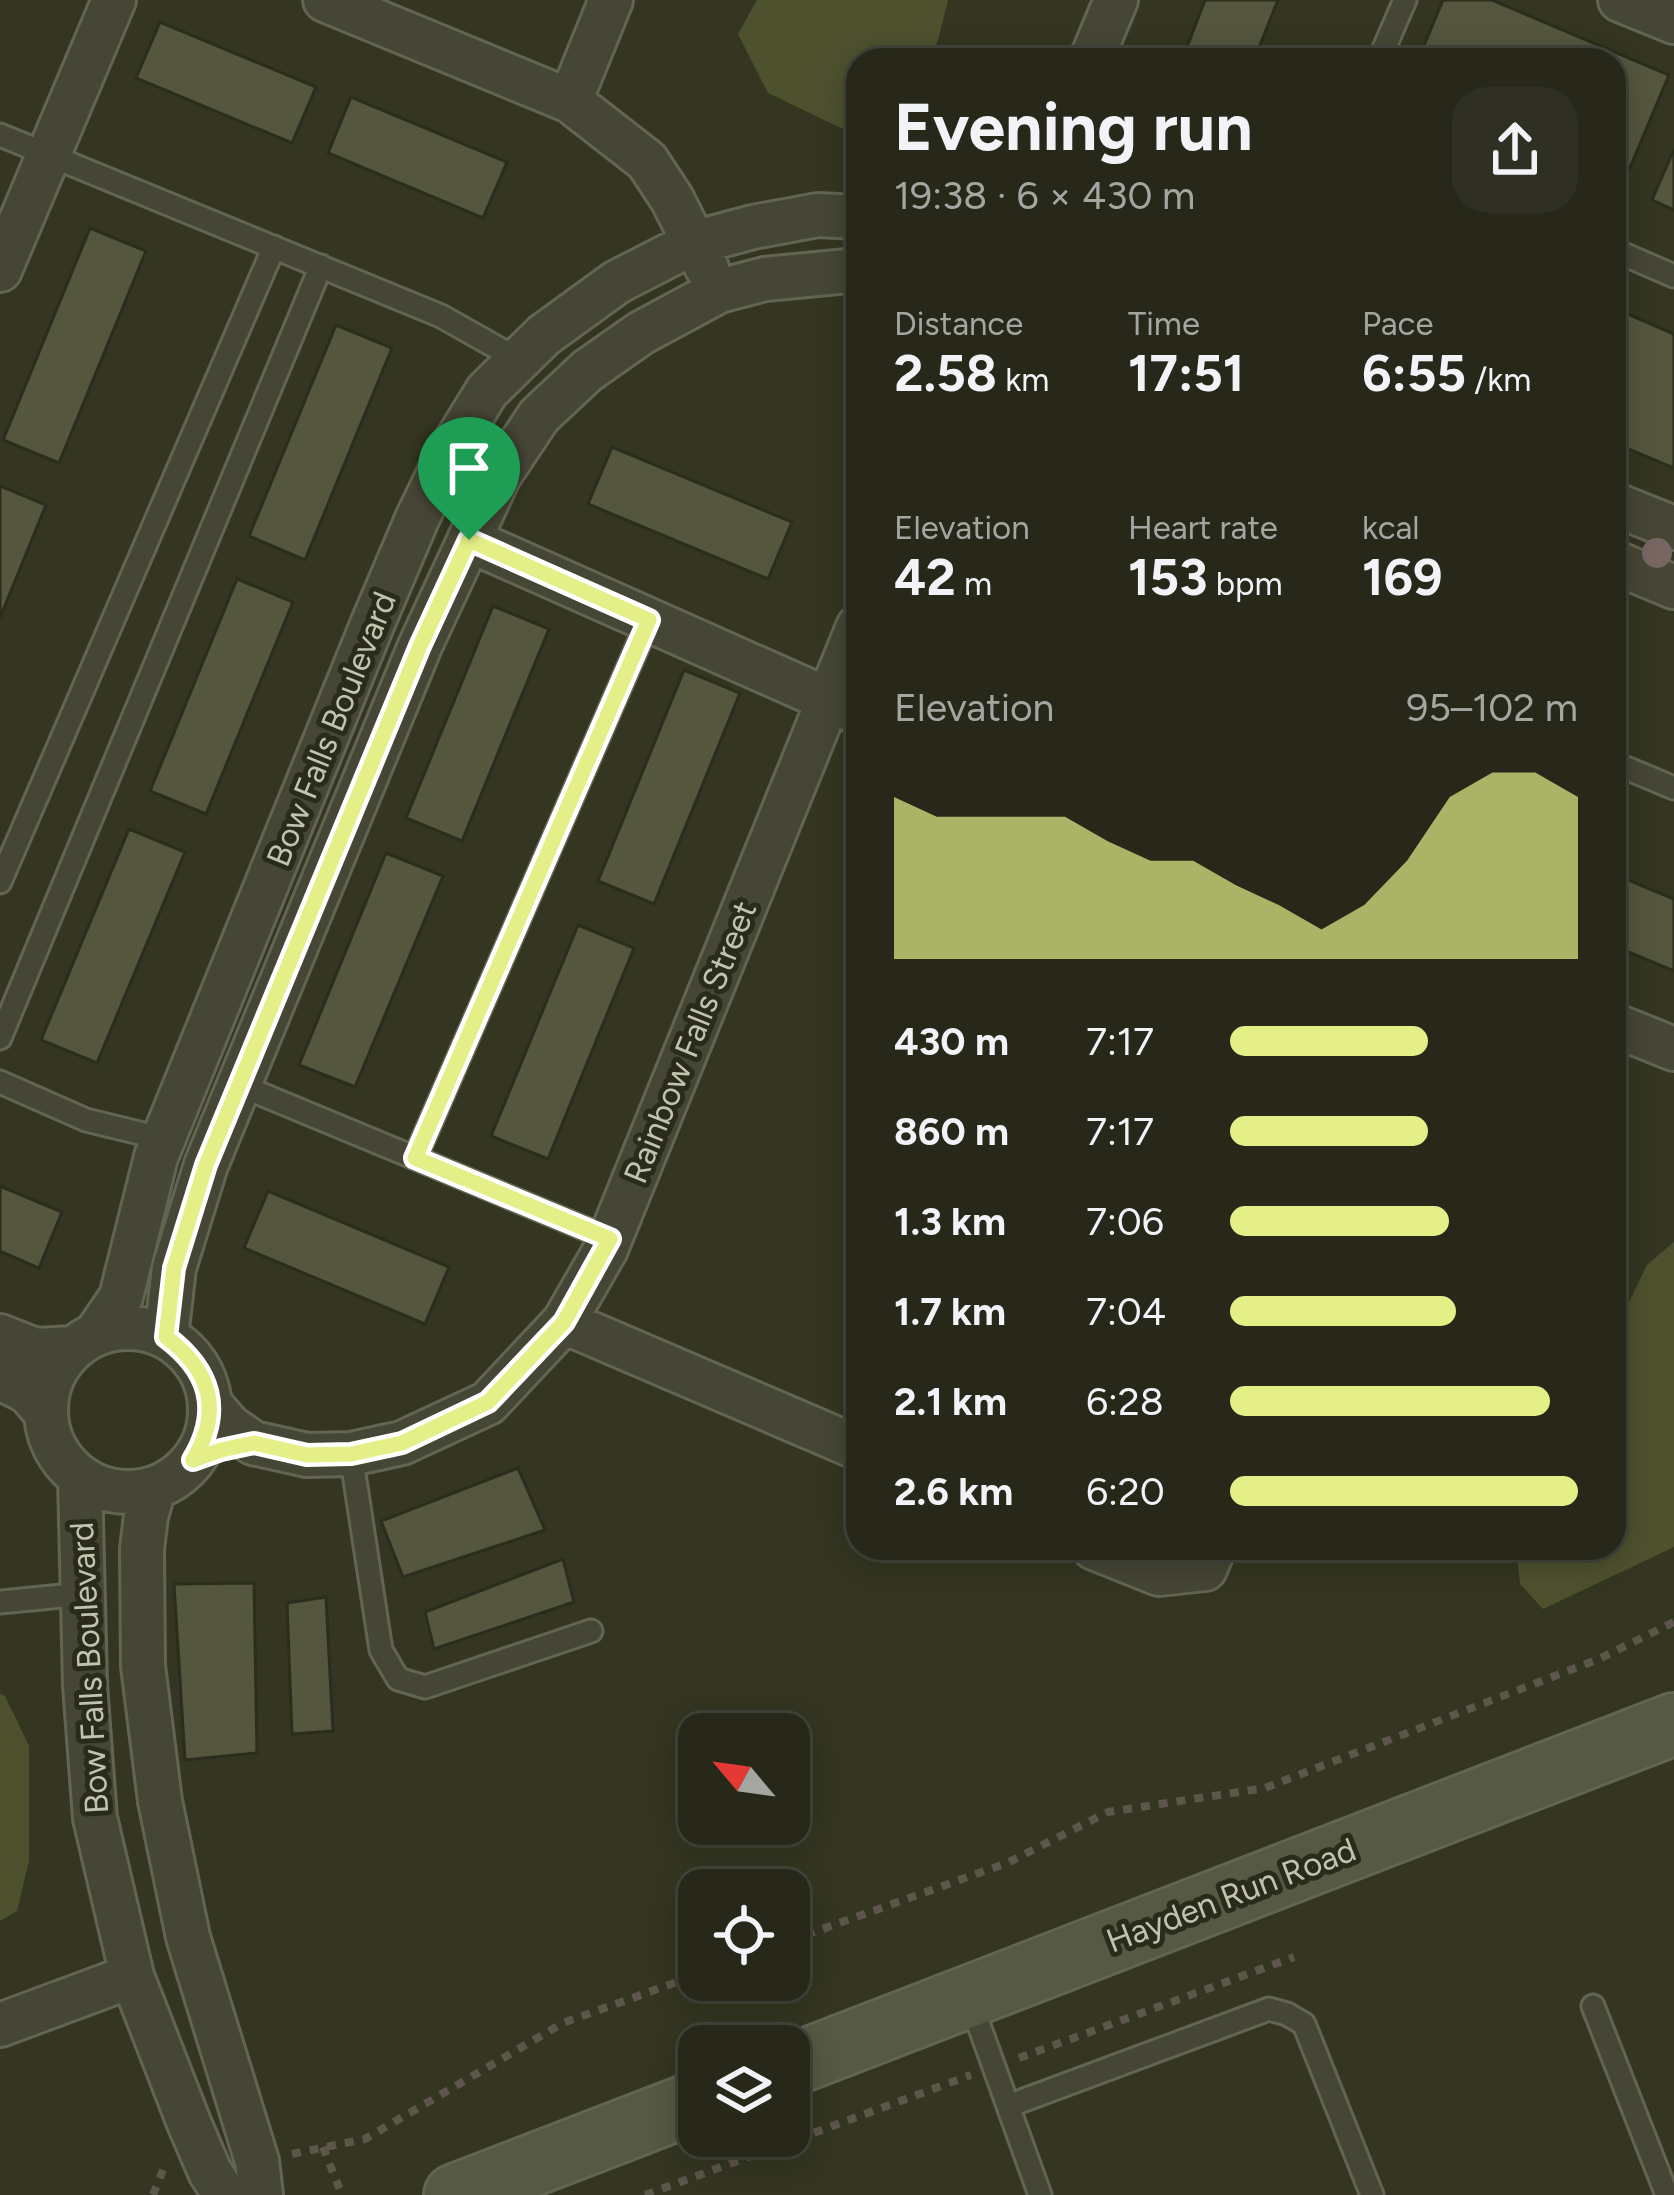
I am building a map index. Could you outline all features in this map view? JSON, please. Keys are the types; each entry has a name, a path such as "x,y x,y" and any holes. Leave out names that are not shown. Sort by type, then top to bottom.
{"main road":[{"name":"Hayden Run Road","path":"810,2058 1674,1724"},
{"path":"455,2195 678,2109"}],"street":[{"path":"0,270 114,0"},
{"path":"325,0 570,101 647,161 672,199 718,291"},
{"path":"570,101 611,0"},
{"path":"1096,48 1116,0"},
{"path":"1620,0 1674,22"},
{"name":"Bow Falls Boulevard","path":"85,1341 121,1297 156,1157 417,519 487,391 544,335 616,282 693,242 818,215 846,216"},
{"name":"Bow Falls Boulevard","path":"166,1337 174,1268 206,1165 420,646 500,476 539,416 587,371 641,333 718,291 764,279 846,271"},
{"path":"1626,508 1674,528"},
{"path":"469,540 843,707"},
{"path":"1626,567 1674,587"},
{"name":"Rainbow Falls Street","path":"193,1460 254,1443 307,1455 351,1454 402,1443 488,1402 564,1322 610,1239 843,707"},
{"path":"1626,1030 1674,1049"},
{"path":"564,1322 846,1443"},
{"path":"0,1336 36,1350 85,1341 118,1328 142,1329 166,1337 188,1354 203,1377 210,1404 203,1443 175,1477 154,1489 128,1493 80,1478 50,1438 45,1412 48,1388 58,1366 85,1341"},
{"path":"0,1378 28,1392 45,1412"},
{"path":"210,1404 229,1426 254,1443"},
{"name":"Bow Falls Boulevard","path":"80,1478 85,1685 95,1818 132,1976 189,2123 225,2195"},
{"name":"Bow Falls Boulevard","path":"154,1489 142,1549 143,1666 160,1801 188,1937 259,2178"},
{"path":"1124,1560 1159,1574 1205,1569 1209,1560"},
{"path":"0,2026 132,1976"}],"lane":[{"path":"1384,48 1405,0"},
{"path":"0,135 441,316 519,360"},
{"path":"0,882 274,247"},
{"path":"1626,255 1674,275"},
{"path":"0,1038 321,266"},
{"path":"415,1158 649,620"},
{"path":"1626,768 1674,788"},
{"path":"0,1082 86,1120 164,1139"},
{"path":"239,1085 610,1239"},
{"path":"351,1454 381,1651 398,1679 425,1688 591,1631"},
{"path":"0,1602 82,1594"},
{"path":"969,1996 1040,2195"},
{"path":"1593,2006 1666,2195"},
{"path":"1008,2106 1269,2009 1304,2024 1372,2195"}],"path":[{"path":"810,1934 1007,1863 1108,1812 1265,1788 1601,1658 1674,1622"},
{"path":"259,2178 323,2147 364,2139 562,2023 678,1982"},
{"path":"323,2147 342,2195"},
{"path":"153,2195 165,2165"}],"shaded area":[{"path":"757,0 948,0 934,48 846,48 845,130 768,93 738,34"},
{"path":"1674,1242 1674,1547 1543,1609 1520,1584 1517,1560 1626,1560 1626,1308 1647,1265"},
{"path":"0,1694 29,1746 29,1861 17,1911 0,1921"}],"building":[{"path":"1205,0 1278,0 1259,48 1187,48"},
{"path":"1443,0 1492,0 1605,48 1423,48"},
{"path":"160,22 316,87 292,143 136,78"},
{"path":"1626,57 1669,75 1626,177"},
{"path":"351,97 507,162 483,218 328,153"},
{"path":"1674,149 1674,210 1652,200"},
{"path":"90,228 146,251 59,463 3,440"},
{"path":"1626,313 1674,334 1674,468 1626,448"},
{"path":"336,325 392,348 305,560 249,536"},
{"path":"612,447 792,522 768,579 588,504"},
{"path":"0,486 46,505 0,618"},
{"path":"237,579 293,602 206,814 150,791"},
{"path":"493,606 549,629 462,841 406,818"},
{"path":"684,670 740,693 654,904 598,881"},
{"path":"129,829 185,852 97,1063 41,1040"},
{"path":"386,853 443,876 355,1087 299,1065"},
{"path":"1626,879 1674,899 1674,971 1626,951"},
{"path":"578,925 634,948 548,1159 491,1136"},
{"path":"0,1186 62,1212 39,1268 0,1251"},
{"path":"268,1191 449,1267 425,1324 244,1248"},
{"path":"518,1468 545,1530 403,1577 381,1521"},
{"path":"563,1559 574,1602 434,1649 425,1612"},
{"path":"254,1583 257,1753 185,1760 174,1584"},
{"path":"326,1597 333,1731 292,1734 287,1603"}],"route":[{"path":"469,540 649,620 415,1158 610,1239 564,1322 488,1402 402,1443 351,1454 307,1455 254,1443 193,1460 203,1443 210,1404 203,1377 188,1354 166,1337 174,1268 206,1165 420,646 469,540"}]}
